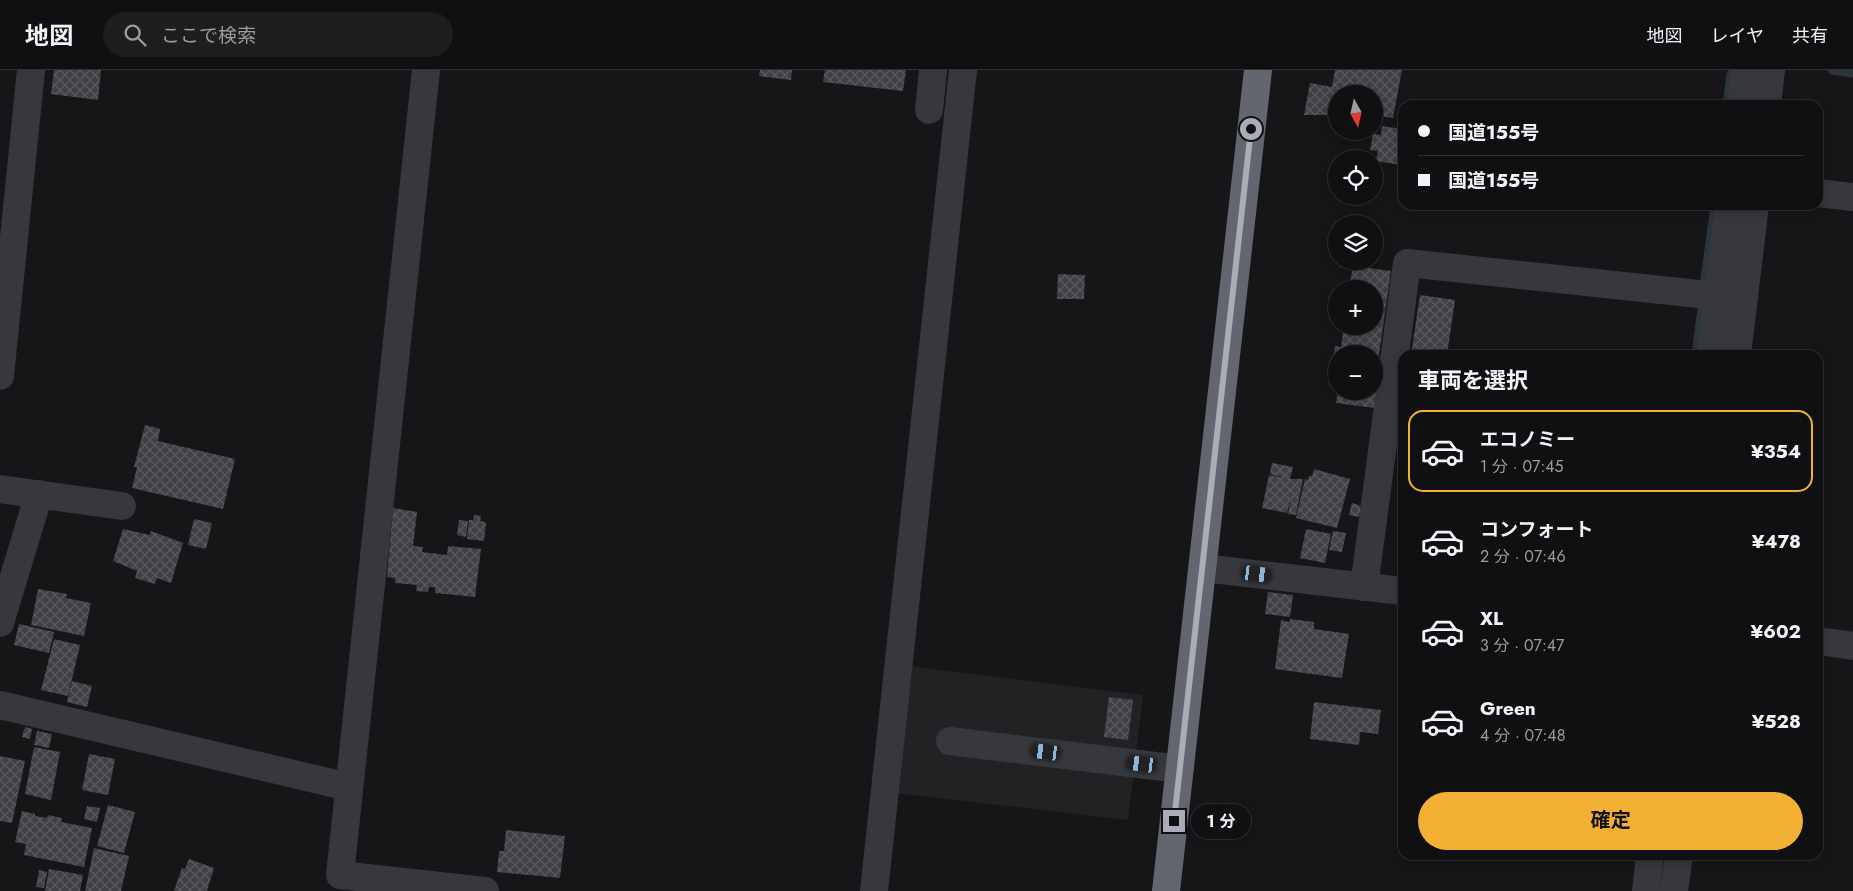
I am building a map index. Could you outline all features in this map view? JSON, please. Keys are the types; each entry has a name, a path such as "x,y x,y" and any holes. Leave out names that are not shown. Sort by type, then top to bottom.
{"highway":[{"path":"1166,891 1258,70"}],"street":[{"path":"0,376 11,170 31,70"},
{"path":"426,70 349,787 335,883 485,891"},
{"path":"929,110 933,70"},
{"path":"874,891 963,70"},
{"path":"1742,100 1745,70"},
{"path":"1768,100 1771,70"},
{"path":"1823,194 1853,197"},
{"path":"1712,350 1728,210"},
{"path":"1738,350 1754,210"},
{"path":"1364,587 1407,263 1718,296"},
{"path":"0,489 122,506"},
{"path":"0,623 39,494"},
{"path":"1203,568 1398,591"},
{"path":"1823,642 1853,646"},
{"path":"0,705 349,787"},
{"path":"950,741 1180,769"},
{"path":"1646,891 1649,860"},
{"path":"1674,891 1678,860"}],"shaded area":[{"path":"908,666 1143,695 1128,820 894,793"}],"building":[{"path":"54,70 101,70 98,100 51,94"},
{"path":"760,70 792,70 791,80 759,76"},
{"path":"825,70 906,70 903,91 823,82"},
{"path":"1335,70 1402,70 1393,118 1383,116 1383,85 1332,85"},
{"path":"1310,83 1328,86 1328,115 1304,115"},
{"path":"1383,126 1398,128 1398,164 1383,162 1383,150 1370,150 1372,140 1383,140"},
{"path":"1352,270 1391,271 1383,326 1383,280 1351,280"},
{"path":"1058,274 1085,275 1084,299 1057,299"},
{"path":"1420,295 1455,300 1448,350 1412,350"},
{"path":"1343,335 1382,335 1380,345 1341,345"},
{"path":"1336,400 1376,400 1375,408 1336,403"},
{"path":"145,425 160,429 158,441 235,459 223,509 132,488 137,467 134,467"},
{"path":"1272,463 1293,467 1290,479 1303,479 1296,515 1288,514 1291,498 1287,513 1262,508 1269,475 1284,478 1270,474"},
{"path":"1314,469 1350,479 1337,528 1296,518 1305,479 1308,480 1309,476 1312,476"},
{"path":"1352,503 1361,506 1359,517 1349,515"},
{"path":"393,508 417,512 413,546 423,547 422,552 447,555 448,546 481,549 475,597 435,593 435,587 429,587 428,592 416,591 417,585 395,583 395,578 387,577"},
{"path":"474,515 481,516 480,521 486,522 484,541 467,539 469,520 473,520"},
{"path":"194,519 212,523 206,549 188,545"},
{"path":"459,520 468,521 466,537 457,535"},
{"path":"123,529 150,535 151,531 183,543 171,583 157,578 155,584 135,578 137,571 113,561"},
{"path":"1306,529 1331,534 1325,563 1300,558"},
{"path":"1333,531 1346,533 1342,552 1329,550"},
{"path":"38,589 67,594 66,598 91,603 84,636 31,625"},
{"path":"1268,592 1293,595 1290,617 1265,614"},
{"path":"1290,619 1314,622 1314,629 1349,634 1342,678 1275,669 1281,620 1290,622"},
{"path":"19,624 54,632 49,653 14,645"},
{"path":"54,639 80,645 68,696 41,690"},
{"path":"72,681 92,686 87,707 67,702"},
{"path":"1109,697 1133,700 1128,740 1104,737"},
{"path":"1314,702 1381,710 1378,734 1360,732 1359,745 1310,739"},
{"path":"25,727 32,729 30,739 22,737"},
{"path":"37,731 52,734 49,748 34,745"},
{"path":"34,747 60,752 51,800 25,794"},
{"path":"89,754 115,759 108,795 82,790"},
{"path":"0,756 25,761 12,823 0,821"},
{"path":"108,805 135,812 124,853 97,846"},
{"path":"87,806 100,808 97,822 84,819"},
{"path":"22,811 35,814 35,816 47,818 48,815 62,818 61,822 92,828 84,867 24,855 26,844 15,842"},
{"path":"506,830 565,836 560,878 497,872 499,851 504,851"},
{"path":"94,848 129,856 121,891 85,891"},
{"path":"189,859 214,868 207,891 174,891 182,868 185,869"},
{"path":"49,869 83,875 80,891 45,891"},
{"path":"39,870 47,872 44,888 36,887"}],"waterway":[{"path":"1832,70 1853,73"},
{"path":"1728,100 1731,74"},
{"path":"1705,280 1714,210"},
{"path":"1697,350 1702,308"}],"route":[{"path":"1174,821 1251,129"}]}
